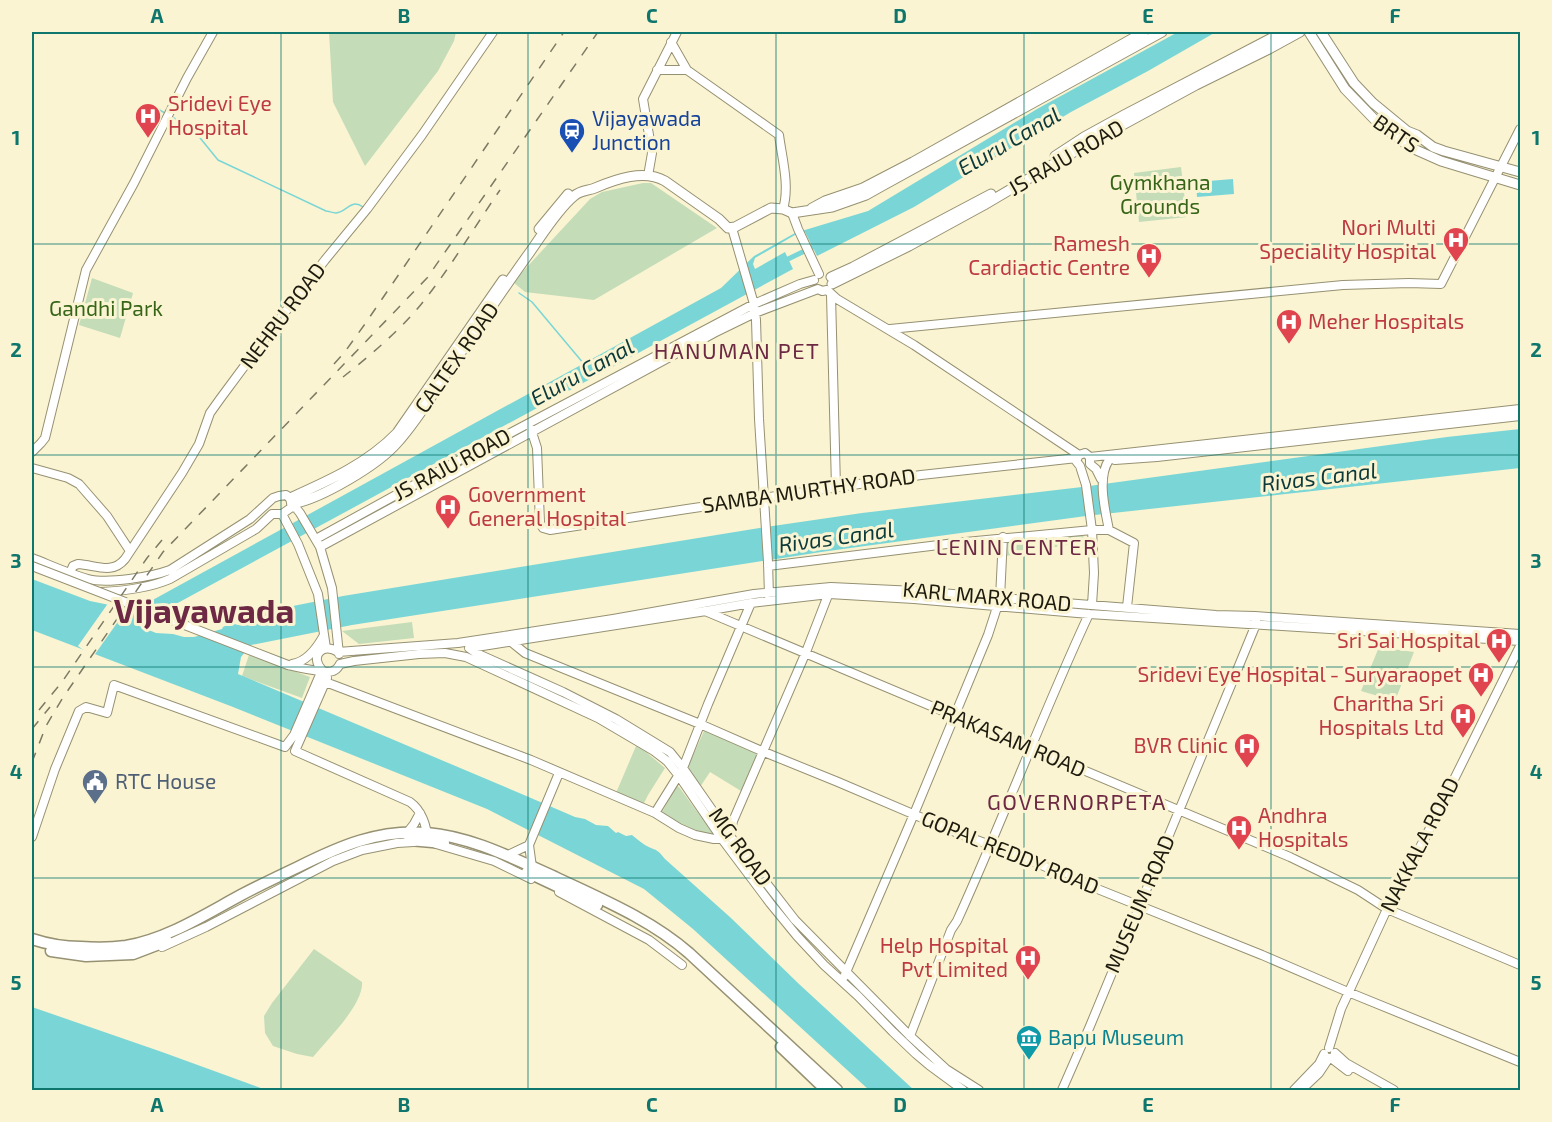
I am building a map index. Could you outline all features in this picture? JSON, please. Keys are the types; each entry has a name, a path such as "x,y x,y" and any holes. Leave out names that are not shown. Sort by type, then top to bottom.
{"highway":[{"path":"32,939 48,944 74,947 130,950 148,940 171,932 340,846 375,836 407,833 500,859 654,934 684,957 826,1090"},
{"path":"32,946 54,952 86,956 130,950 172,939 318,864 353,849 440,835 479,844 508,855 614,905 676,941 837,1090"},
{"path":"811,1065 846,1090"}],"main road":[{"path":"810,209 825,201 863,188 913,162 1144,32"},
{"path":"648,176 665,181 728,226 767,209 777,208 788,211 832,207 866,195 1162,32"},
{"name":"JS RAJU ROAD","path":"825,284 996,192 1094,131 1283,32"},
{"name":"JS RAJU ROAD","path":"825,284 909,246 1196,85 1300,32"},
{"name":"BRTS","path":"1309,32 1345,89 1388,131 1414,149 1435,159 1521,185"},
{"path":"1321,32 1354,83 1373,103 1401,126 1433,147 1521,172"},
{"name":"CALTEX ROAD","path":"292,503 371,456 397,434 546,219 570,192 586,186 598,186 628,177 648,176"}],"street":[{"path":"32,452 45,438 86,270 213,32"},
{"name":"NEHRU ROAD","path":"70,573 78,564 113,568 120,565 199,444 210,413 279,320 367,209 494,32"},
{"path":"648,176 652,153 643,99 677,32"},
{"path":"671,42 687,70 779,135 788,211 825,284 836,487"},
{"path":"657,70 687,70"},
{"path":"889,330 1343,285 1441,284 1521,129"},
{"path":"728,226 741,260 754,308 769,597"},
{"name":"JS RAJU ROAD","path":"316,540 800,284 825,284"},
{"path":"825,284 889,330 994,397 1078,460 1086,485 1091,525 1094,573 1090,609 1058,679 909,1036"},
{"path":"1090,461 1157,457 1521,410"},
{"path":"1090,461 1438,422 1521,417"},
{"name":"SAMBA MURTHY ROAD","path":"531,428 537,448 539,516 543,528 550,530 921,475 1078,460 1084,467 1090,461"},
{"path":"1078,460 1085,453 1100,475 1109,530"},
{"path":"1102,482 1103,470 1109,460"},
{"path":"32,468 68,478 80,484 107,516 130,551"},
{"path":"32,558 70,573 99,581 159,575 232,531 279,495 286,495 316,540 333,594 340,664"},
{"path":"283,517 292,503"},
{"path":"268,504 269,512 283,517 298,544 318,594 324,643 316,661 321,671 318,695"},
{"path":"32,568 65,583 95,592 113,592 159,584 256,529 272,514"},
{"path":"768,564 1091,525 1109,530 1134,543 1127,607"},
{"path":"841,981 955,716 999,603 1003,537"},
{"path":"32,568 288,664 321,671 334,671 340,664 354,661 419,654 468,653"},
{"path":"729,829 764,752 830,591"},
{"name":"KARL MARX ROAD","path":"468,653 507,639 567,625 691,604 830,591 914,599 1256,620 1521,641"},
{"name":"KARL MARX ROAD","path":"338,652 507,639 706,611 751,603 769,597"},
{"path":"655,813 681,772 751,603"},
{"name":"PRAKASAM ROAD","path":"691,604 1304,863 1358,890 1387,909 1521,965"},
{"name":"KARL MARX ROAD","path":"1090,609 1127,607 1256,620 1521,634"},
{"name":"MUSEUM ROAD","path":"1062,1090 1256,620"},
{"path":"338,637 343,643 363,651"},
{"name":"GOPAL REDDY ROAD","path":"507,639 525,654 1521,1062"},
{"path":"324,643 338,652"},
{"path":"303,661 324,643"},
{"path":"288,664 303,661 324,643"},
{"name":"MG ROAD","path":"458,643 468,653 476,653 500,669 563,692 623,722 670,752 722,839 797,936 892,1032 922,1059 963,1090"},
{"name":"NAKKALA ROAD","path":"1301,1090 1319,1073 1330,1054 1336,1023 1348,992 1387,909 1521,646"},
{"path":"354,661 328,682 318,695 298,736 295,751 410,802 440,835"},
{"path":"318,695 321,671"},
{"path":"328,682 506,750 655,813 695,835 722,839"},
{"path":"32,837 79,711 86,707 107,713 114,685 285,747 298,736"},
{"name":"MG ROAD","path":"681,772 729,829 795,920 909,1036 946,1069 979,1090"},
{"path":"532,867 529,845 560,773"},
{"path":"407,833 421,816"},
{"path":"421,816 427,837"},
{"path":"130,950 136,957 175,942 333,861 362,850 408,842 436,844 513,869 650,940 682,965"},
{"path":"508,855 529,845"},
{"path":"1330,1054 1342,1067 1382,1090"},
{"path":"1330,1054 1394,1090"},
{"name":"NAKKALA ROAD","path":"1294,1090 1330,1054"}],"green space":[{"path":"329,32 456,32 454,41 438,71 365,166 333,102"},
{"name":"Gymkhana Grounds","path":"1181,167 1187,217 1139,222 1134,173"},
{"path":"651,183 717,228 594,300 525,292 513,282 590,199 602,192"},
{"name":"Gandhi Park","path":"92,278 133,293 120,338 79,325"},
{"path":"1083,534 1084,539 1078,543 1006,556 1004,539"},
{"path":"412,622 414,638 359,644 342,631"},
{"path":"1379,647 1414,652 1395,701 1361,691"},
{"path":"249,655 310,677 302,698 242,676"},
{"path":"705,729 759,753 741,791 710,772 700,787 687,768"},
{"path":"636,746 665,768 642,807 616,793"},
{"path":"677,786 715,836 695,830 661,814"},
{"path":"314,949 362,982 361,991 351,1011 313,1057 273,1046 265,1033 264,1016"}],"water":[{"name":"Rivas Canal","path":"1178,32 1216,32 1071,112 914,207 817,256 805,232 795,235 755,258 753,264 755,269 785,252 793,269 139,624 156,633 194,637 222,629 231,623 244,624 248,617 343,596 766,527 1520,429 1520,468 1086,516 821,552 352,625 251,645 241,657 238,674 575,817 596,825 608,826 616,833 632,835 657,851 914,1090 869,1090 693,929 644,889 487,809 233,707 32,630 32,579 90,601 129,609 149,602 721,288 754,256 795,233 868,211 1037,109"},
{"path":"1233,179 1234,194 1197,197 1196,182"},
{"path":"32,1007 162,1052 266,1090 32,1090"}],"pier":[{"path":"109,602 129,606 93,657 78,646"}],"waterway":[{"path":"152,106 165,113"},
{"path":"172,117 192,128 218,160 326,211 340,212 355,204 363,207"},
{"name":"Eluru Canal","path":"784,261 819,244"},
{"path":"519,293 532,302 584,364"}],"railway":[{"path":"334,364 365,324 564,32"},
{"path":"32,762 46,726 62,699 163,552 427,278 598,32"},
{"path":"343,377 392,335 418,308 500,190"},
{"path":"39,710 62,682 147,558 162,540"},
{"path":"32,729 50,707"}],"place":[{"name":"Sridevi Eye Hospital","path":"148,139"},
{"name":"Vijayawada Junction","path":"572,154"},
{"name":"Nori Multi Speciality Hospital","path":"1456,263"},
{"name":"Ramesh Cardiactic Centre","path":"1149,279"},
{"name":"Meher Hospitals","path":"1289,345"},
{"name":"Government General Hospital","path":"448,530"},
{"name":"Sri Sai Hospital","path":"1499,664"},
{"name":"Sridevi Eye Hospital - Suryaraopet","path":"1481,698"},
{"name":"Charitha Sri Hospitals Ltd","path":"1463,739"},
{"name":"BVR Clinic","path":"1247,769"},
{"name":"RTC House","path":"95,805"},
{"name":"Andhra Hospitals","path":"1239,851"},
{"name":"Help Hospital Pvt Limited","path":"1028,981"},
{"name":"Bapu Museum","path":"1029,1061"}],"district":[{"name":"HANUMAN PET","path":"737,351"},
{"name":"LENIN CENTER","path":"1017,547"},
{"name":"Vijayawada","path":"204,611"},
{"name":"GOVERNORPETA","path":"1077,802"}]}
